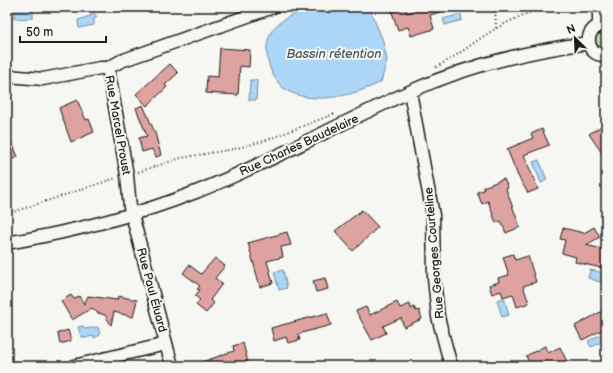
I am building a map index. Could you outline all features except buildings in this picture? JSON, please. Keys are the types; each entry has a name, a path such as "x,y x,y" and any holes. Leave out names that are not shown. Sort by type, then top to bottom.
{"street":[{"name":"Rue Marcel Proust","path":"132,213 127,175 108,68 121,61 273,7"},
{"path":"598,7 602,26 590,33 588,44 595,53 606,55"},
{"name":"Rue Charles Baudelaire","path":"7,243 86,227 202,190 410,92 493,62 527,53 588,44"},
{"path":"7,76 44,79 100,68 108,68"},
{"name":"Rue Georges Courteline","path":"410,92 433,215 434,278 438,317 451,366"},
{"name":"Rue Paul Éluard","path":"132,213 172,366"},
{"path":"74,366 166,344"}],"path":[{"path":"495,7 496,28"},
{"path":"432,70 458,55 496,28 518,17 546,7"},
{"path":"7,214 181,158 234,149 264,141 340,111"}],"green space":[{"path":"603,31 606,32 606,47 599,46 596,44 595,40 597,34"}],"water":[{"name":"Bassin rétention","path":"369,7 383,41 387,60 381,82 360,91 336,97 324,98 301,96 283,88 272,73 267,56 269,38 276,26 288,17 299,12"},
{"path":"33,9 33,18 14,19 14,10"},
{"path":"94,13 97,17 94,19 94,25 79,28 78,20"},
{"path":"461,14 462,20 445,25 443,19"},
{"path":"250,80 257,80 256,100 249,100"},
{"path":"539,160 547,180 541,183 533,162"},
{"path":"283,270 287,288 279,290 274,272"},
{"path":"590,270 606,272 606,284 588,278"},
{"path":"504,298 509,315 502,317 497,300"},
{"path":"83,326 85,329 98,327 100,335 94,338 93,336 85,338 81,336 78,327"},
{"path":"606,332 606,340 591,347 588,341"}]}
